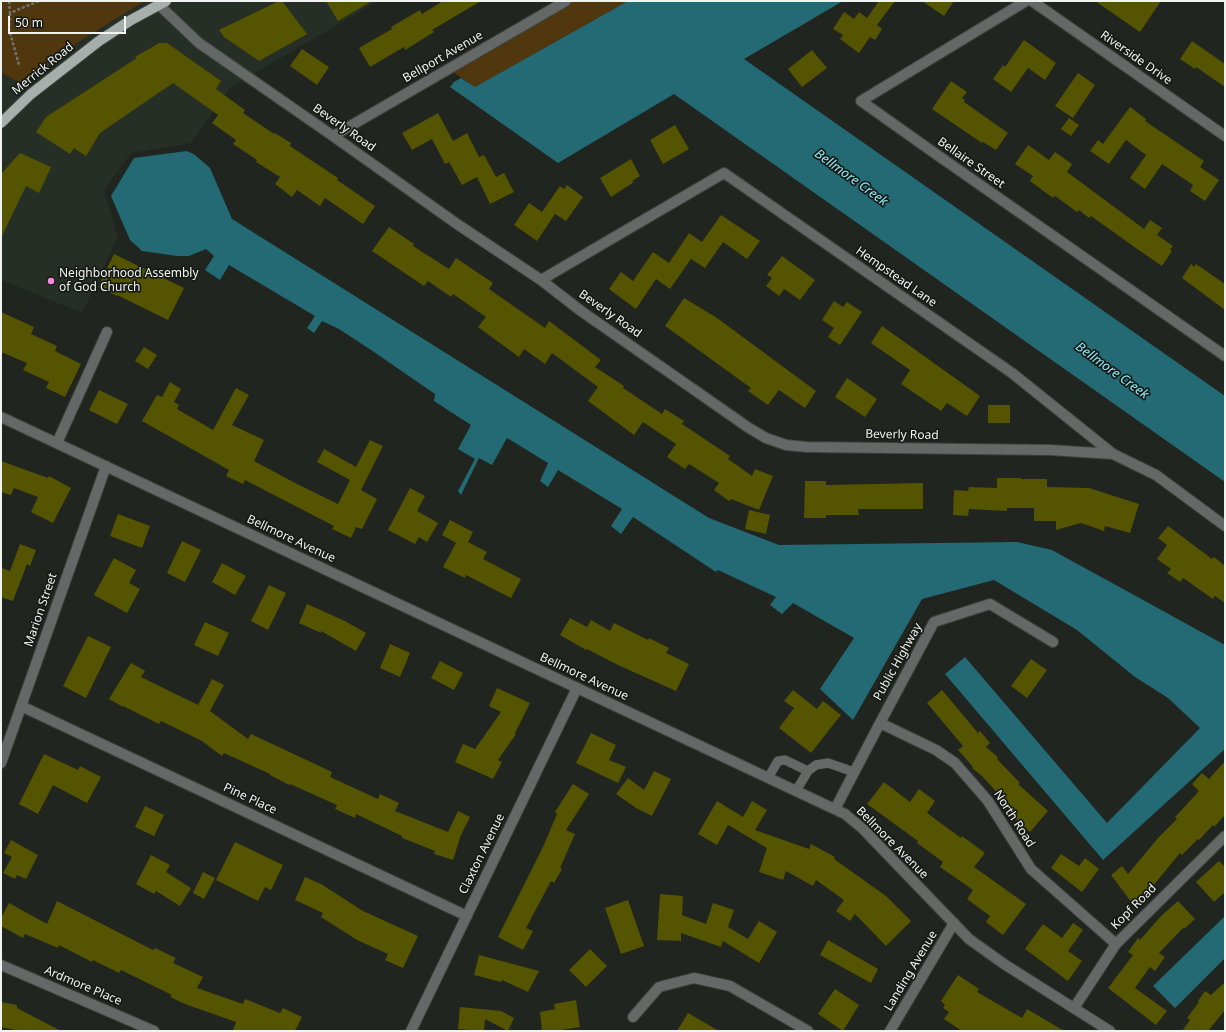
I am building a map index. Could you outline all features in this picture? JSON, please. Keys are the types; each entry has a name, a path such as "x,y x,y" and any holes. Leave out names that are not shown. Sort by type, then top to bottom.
{"main road":[{"name":"Merrick Road","path":"1,124 31,94 99,41 131,20 162,3"}],"street":[{"name":"Bellport Avenue","path":"333,136 566,1"},
{"name":"Bellaire Street","path":"1026,1 862,101 1225,356"},
{"name":"Riverside Drive","path":"1032,1 1225,136"},
{"name":"Beverly Road","path":"162,3 199,43 457,224 541,280 581,311 749,428 766,438 786,445 807,447 1050,450 1113,454"},
{"name":"Hempstead Lane","path":"541,280 724,173 1012,373 1113,454 1156,475 1225,526"},
{"path":"57,443 107,332"},
{"name":"Bellmore Avenue","path":"1,417 845,814 863,829 969,939 1110,1031"},
{"name":"Marion Street","path":"1,763 106,466"},
{"name":"Public Highway","path":"835,809 934,622 990,604 1053,642"},
{"name":"Claxton Avenue","path":"411,1031 577,688"},
{"name":"Pine Place","path":"21,706 467,916"},
{"name":"North Road","path":"880,723 936,750 955,763 988,801 1031,869 1116,944"},
{"name":"Kopf Road","path":"1074,1008 1116,944 1225,836"},
{"name":"Landing Avenue","path":"890,1031 954,924"},
{"name":"Ardmore Place","path":"1,965 154,1031"},
{"path":"632,1017 659,987 694,978 730,986 808,1031"}],"lane":[{"path":"768,778 778,761 785,760 808,771"},
{"path":"796,791 808,771 816,765 828,764 854,772"}],"path":[{"path":"9,1 9,29 19,65"},
{"path":"10,13 38,1"}],"shaded area":[{"path":"1,1 145,1 83,39 23,85 1,72"},
{"path":"145,1 378,1 231,87 191,143 131,153 104,190 118,237 82,313 1,280 1,72 23,85 83,39"},
{"path":"570,1 628,1 475,87 450,70"}],"water":[{"name":"Bellmore Creek","path":"628,1 843,1 744,59 1225,396 1225,482 674,94 558,163 450,87 454,82 461,78 475,87"},
{"path":"187,151 195,155 210,168 232,219 709,518 779,545 1017,542 1052,550 1225,645 1225,749 1103,860 945,674 965,657 1107,823 1200,728 1168,698 1135,677 1077,630 994,580 922,599 853,720 820,689 854,638 793,603 782,614 770,605 776,597 718,570 716,572 633,517 621,534 611,526 622,509 558,470 548,487 540,481 548,463 507,438 492,465 479,458 461,495 458,491 475,459 458,449 471,425 434,401 435,394 339,329 322,321 314,333 307,328 315,316 229,265 220,280 205,270 214,256 206,249 189,256 177,256 142,251 130,240 111,196 134,158"},
{"path":"1225,916 1225,958 1175,1008 1153,986"}],"building":[{"path":"279,1 282,1 307,34 259,61 224,37 219,30"},
{"path":"326,1 372,1 338,21"},
{"path":"443,1 481,1 432,30 434,32 405,50 404,47 370,67 359,48 392,29 391,27 420,10 422,14"},
{"path":"879,1 895,1 877,25 882,29 875,40 870,37 859,53 840,39 843,35 833,29 844,12 854,19 859,12 867,18"},
{"path":"922,1 954,1 944,16"},
{"path":"1095,1 1161,1 1140,32"},
{"path":"1024,40 1056,63 1045,80 1028,68 1011,92 993,79 1003,65 1005,67"},
{"path":"1192,41 1225,64 1225,87 1196,67 1195,69 1180,59"},
{"path":"159,43 167,43 221,81 216,89 245,110 243,113 274,134 275,133 291,143 290,146 338,178 337,180 375,206 363,224 325,198 320,206 297,190 292,197 275,184 280,177 256,162 257,160 233,144 236,140 212,123 218,115 173,83 100,133 86,156 74,148 70,154 36,132 46,117 137,58 135,57"},
{"path":"302,49 329,67 317,85 290,66"},
{"path":"812,50 827,68 802,87 788,69"},
{"path":"1078,73 1095,85 1073,118 1055,106"},
{"path":"951,81 967,92 962,98 965,100 964,102 1008,133 996,150 983,142 982,143 932,109"},
{"path":"1130,107 1146,119 1145,121 1204,161 1200,167 1219,180 1205,201 1190,191 1193,185 1162,164 1145,189 1130,178 1146,155 1126,140 1109,164 1090,151 1098,140 1103,144"},
{"path":"438,113 453,141 467,133 479,157 484,155 496,177 504,173 514,192 490,204 477,177 462,185 449,162 445,164 432,139 412,150 402,133"},
{"path":"1069,118 1079,125 1071,136 1061,129"},
{"path":"675,125 689,149 663,164 650,140"},
{"path":"1028,145 1049,160 1055,152 1072,164 1067,172 1144,229 1150,220 1162,228 1157,235 1173,246 1170,250 1172,251 1162,266 1091,216 1089,218 1079,210 1077,212 1055,196 1053,198 1030,181 1033,176 1015,164"},
{"path":"20,153 51,167 39,193 26,186 1,238 1,174"},
{"path":"631,159 640,176 632,181 634,182 611,197 600,178"},
{"path":"567,185 583,197 566,221 555,214 537,241 514,225 529,203 542,212 560,186 564,189"},
{"path":"721,215 760,241 747,259 723,242 705,268 691,259 670,289 656,279 636,309 609,289 621,272 633,281 653,252 669,263 689,233 702,242"},
{"path":"389,227 414,244 413,246 449,269 456,258 493,283 489,289 545,328 549,321 601,360 595,367 662,414 665,409 684,421 682,424 730,456 728,459 752,476 755,469 773,476 759,510 731,499 729,501 714,490 719,483 689,464 685,469 667,457 676,444 643,422 634,435 588,401 598,387 552,353 545,364 524,349 519,357 478,327 486,317 453,294 451,297 428,281 424,286 372,251"},
{"path":"114,254 184,288 168,320 98,287"},
{"path":"782,256 815,280 800,300 784,289 779,296 766,286 772,278 767,275"},
{"path":"1191,264 1194,267 1196,264 1225,284 1225,310 1182,278"},
{"path":"684,298 717,318 816,391 805,408 779,390 768,405 748,391 751,388 665,326"},
{"path":"834,301 843,307 847,302 862,312 840,345 828,337 834,328 822,320"},
{"path":"1,312 34,327 31,334 57,346 55,351 81,364 65,397 46,388 49,382 23,370 27,363 1,352"},
{"path":"882,326 980,396 967,416 947,403 941,411 901,384 910,370 871,343"},
{"path":"144,347 157,355 148,369 135,361"},
{"path":"847,378 877,399 865,417 835,397"},
{"path":"170,382 181,389 174,402 179,405 177,409 213,430 236,388 249,395 232,425 264,440 254,461 338,504 350,480 317,462 324,449 356,467 370,440 383,446 361,490 377,499 362,529 356,527 351,538 332,529 334,526 245,480 243,484 226,476 229,470 142,421 157,395 162,397"},
{"path":"99,390 128,404 117,424 89,410"},
{"path":"988,405 1010,405 1010,423 988,423"},
{"path":"1,461 48,478 49,476 71,488 53,523 31,512 38,497 14,488 11,495 1,492"},
{"path":"997,478 1047,479 1047,487 1089,488 1139,504 1130,533 1105,526 1104,531 1081,523 1056,530 1056,521 1034,521 1034,508 1007,508 1007,511 969,509 968,516 953,515 954,490 968,491 969,487 997,488"},
{"path":"805,481 826,481 826,485 923,483 923,509 858,509 859,515 826,515 826,518 804,518"},
{"path":"410,488 425,496 417,511 438,523 427,542 419,537 415,544 388,530"},
{"path":"749,510 770,515 766,534 745,529"},
{"path":"118,514 150,526 142,548 110,536"},
{"path":"450,520 473,532 468,542 487,552 483,559 521,579 511,598 466,575 465,578 443,567 456,543 442,535"},
{"path":"1168,526 1212,559 1214,557 1225,566 1225,603 1215,596 1213,599 1183,578 1180,582 1167,573 1171,569 1157,559 1167,545 1158,538"},
{"path":"182,541 201,550 185,582 167,573"},
{"path":"20,544 36,550 30,566 27,564 13,601 1,597 1,568 10,571"},
{"path":"114,558 136,570 129,583 140,589 127,613 94,595"},
{"path":"222,563 246,576 235,595 212,582"},
{"path":"269,585 286,593 268,630 251,621"},
{"path":"307,604 345,621 366,633 356,651 321,631 321,633 299,623"},
{"path":"570,618 587,627 591,620 610,631 614,623 648,640 649,638 669,648 666,653 689,664 676,691 618,665 587,649 586,650 560,635"},
{"path":"205,622 229,633 218,656 194,645"},
{"path":"88,636 111,647 86,698 63,686"},
{"path":"390,644 410,653 400,677 380,668"},
{"path":"1031,659 1047,670 1027,698 1011,686"},
{"path":"440,661 463,673 454,690 431,678"},
{"path":"131,663 145,671 141,677 198,705 212,679 224,685 210,711 248,739 251,734 332,772 330,777 378,799 380,794 399,803 395,811 448,832 458,811 470,817 461,835 453,860 434,854 435,851 402,838 402,836 356,814 355,818 335,809 337,805 290,784 289,785 270,774 224,753 222,756 202,741 161,721 159,724 109,699"},
{"path":"497,688 530,703 515,733 516,734 498,760 502,762 493,779 455,762 463,744 475,749 501,712 489,706"},
{"path":"793,690 817,709 823,701 841,715 811,753 779,728 794,708 784,701"},
{"path":"942,690 978,733 980,731 990,743 986,747 998,757 997,759 1020,783 1018,784 1048,811 1030,832 1009,813 1012,809 982,776 972,768 973,767 958,750 963,746 927,703"},
{"path":"591,733 616,745 609,760 626,767 618,783 576,763"},
{"path":"44,754 78,770 80,766 101,777 87,803 53,785 38,814 19,804"},
{"path":"1225,761 1225,815 1214,827 1213,825 1182,855 1180,853 1152,887 1132,903 1111,875 1122,866 1128,874 1158,838 1177,819 1175,817 1199,791 1192,784 1202,773 1209,779"},
{"path":"654,771 671,779 652,816 636,808 616,794 628,778 644,790"},
{"path":"884,782 910,802 919,789 935,801 927,813 961,838 962,836 985,853 974,867 1026,904 1003,935 986,922 990,916 967,899 973,890 940,867 943,862 917,843 918,841 867,804"},
{"path":"573,784 589,794 566,830 575,834 560,868 562,869 554,883 551,881 526,928 533,931 523,950 498,937 543,847 557,814 555,812"},
{"path":"717,801 743,817 752,801 767,810 755,830 809,849 811,844 835,857 834,859 886,896 911,921 886,946 855,914 850,921 836,911 844,900 816,880 813,886 786,871 783,880 759,872 767,848 728,825 717,845 698,834"},
{"path":"145,806 164,815 154,836 135,827"},
{"path":"11,840 38,855 26,879 17,875 15,879 3,873 12,857 4,853"},
{"path":"235,842 283,865 271,890 265,887 258,901 216,880"},
{"path":"1061,854 1079,866 1085,858 1099,869 1082,892 1051,868"},
{"path":"151,855 170,865 166,872 191,888 180,906 156,891 154,894 136,884"},
{"path":"1219,861 1225,867 1225,892 1214,902 1196,882"},
{"path":"203,872 215,878 204,899 193,893"},
{"path":"305,877 321,884 363,911 418,936 403,968 385,960 388,954 357,940 321,917 323,913 295,900"},
{"path":"660,894 683,896 682,915 706,924 713,903 734,910 728,927 748,939 759,921 777,932 759,963 723,941 721,947 681,933 681,941 657,940"},
{"path":"628,900 644,946 621,954 605,908"},
{"path":"57,901 153,950 155,948 176,958 173,963 203,977 197,988 243,1004 245,999 280,1013 283,1008 302,1017 295,1031 233,1031 236,1022 185,1004 170,997 172,995 121,970 119,973 93,960 92,962 59,945 58,948 25,934 23,938 1,926 1,918 9,903 47,924"},
{"path":"1178,901 1195,919 1184,929 1183,928 1159,953 1165,957 1155,971 1150,967 1135,988 1167,1011 1156,1025 1108,988 1133,955 1128,952 1138,938 1140,940 1162,915"},
{"path":"1073,923 1083,930 1068,951 1082,961 1068,981 1025,949 1043,924 1062,938"},
{"path":"828,940 878,969 871,983 820,955"},
{"path":"590,949 607,966 586,987 569,970"},
{"path":"479,955 539,971 528,992 502,980 501,982 474,975"},
{"path":"958,975 979,989 977,992 1022,1018 1027,1009 1064,1031 962,1031 944,1019 949,1012 943,1008 945,1005 941,1001"},
{"path":"1225,982 1225,1010 1208,1031 1182,1031 1190,1020 1187,1018 1205,991 1211,995"},
{"path":"835,989 859,1005 843,1031 818,1014"},
{"path":"576,1000 580,1027 555,1031 542,1031 540,1012 555,1009 554,1004"},
{"path":"1,1002 17,1005 17,1008 61,1031 20,1031 1,1027"},
{"path":"460,1007 501,1011 514,1018 508,1031 485,1019 484,1031 458,1029"},
{"path":"688,1013 719,1031 677,1031"}],"place":[{"name":"Neighborhood Assembly of God Church","path":"51,281"}]}
